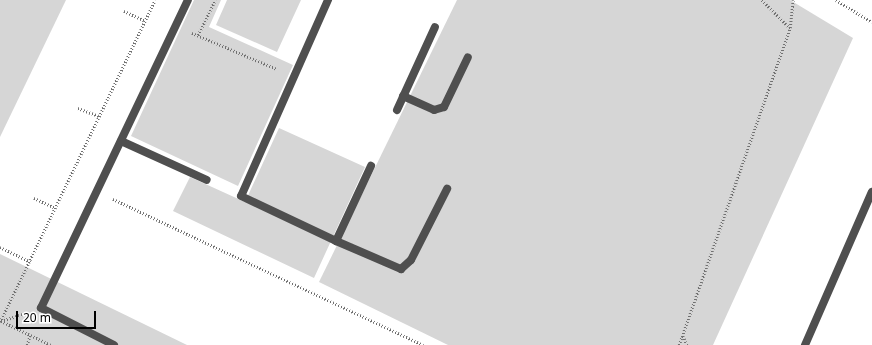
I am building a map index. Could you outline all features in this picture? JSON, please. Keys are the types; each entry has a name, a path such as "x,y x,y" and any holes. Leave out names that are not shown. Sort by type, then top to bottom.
{"lane":[{"path":"114,345 41,308 188,0"},
{"path":"328,0 240,196 336,241 402,269 411,260 447,189"},
{"path":"397,110 435,27"},
{"path":"403,96 434,110 444,107 468,57"},
{"path":"121,141 207,180"},
{"path":"336,241 371,166"},
{"path":"805,345 872,192"}],"path":[{"path":"0,321 31,262 55,208 155,0"},
{"path":"215,0 198,35 277,69 280,62"},
{"path":"762,0 790,28"},
{"path":"679,345 790,28 793,0"},
{"path":"836,0 872,22"},
{"path":"124,11 145,21"},
{"path":"78,108 99,116"},
{"path":"96,191 424,345"},
{"path":"34,198 55,208"},
{"path":"0,247 31,262"},
{"path":"0,321 41,308"},
{"path":"0,321 51,345"},
{"path":"26,345 30,335"},
{"path":"683,336 687,345"}],"shaded area":[{"path":"0,0 66,0 0,137"},
{"path":"194,0 221,0 209,27 293,65 238,186 131,136"},
{"path":"227,0 301,0 277,52 216,25"},
{"path":"457,0 790,0 853,38 713,345 448,345 319,282"},
{"path":"279,128 365,167 314,278 173,211 190,177 245,202"},
{"path":"0,254 187,345 0,345"}]}
